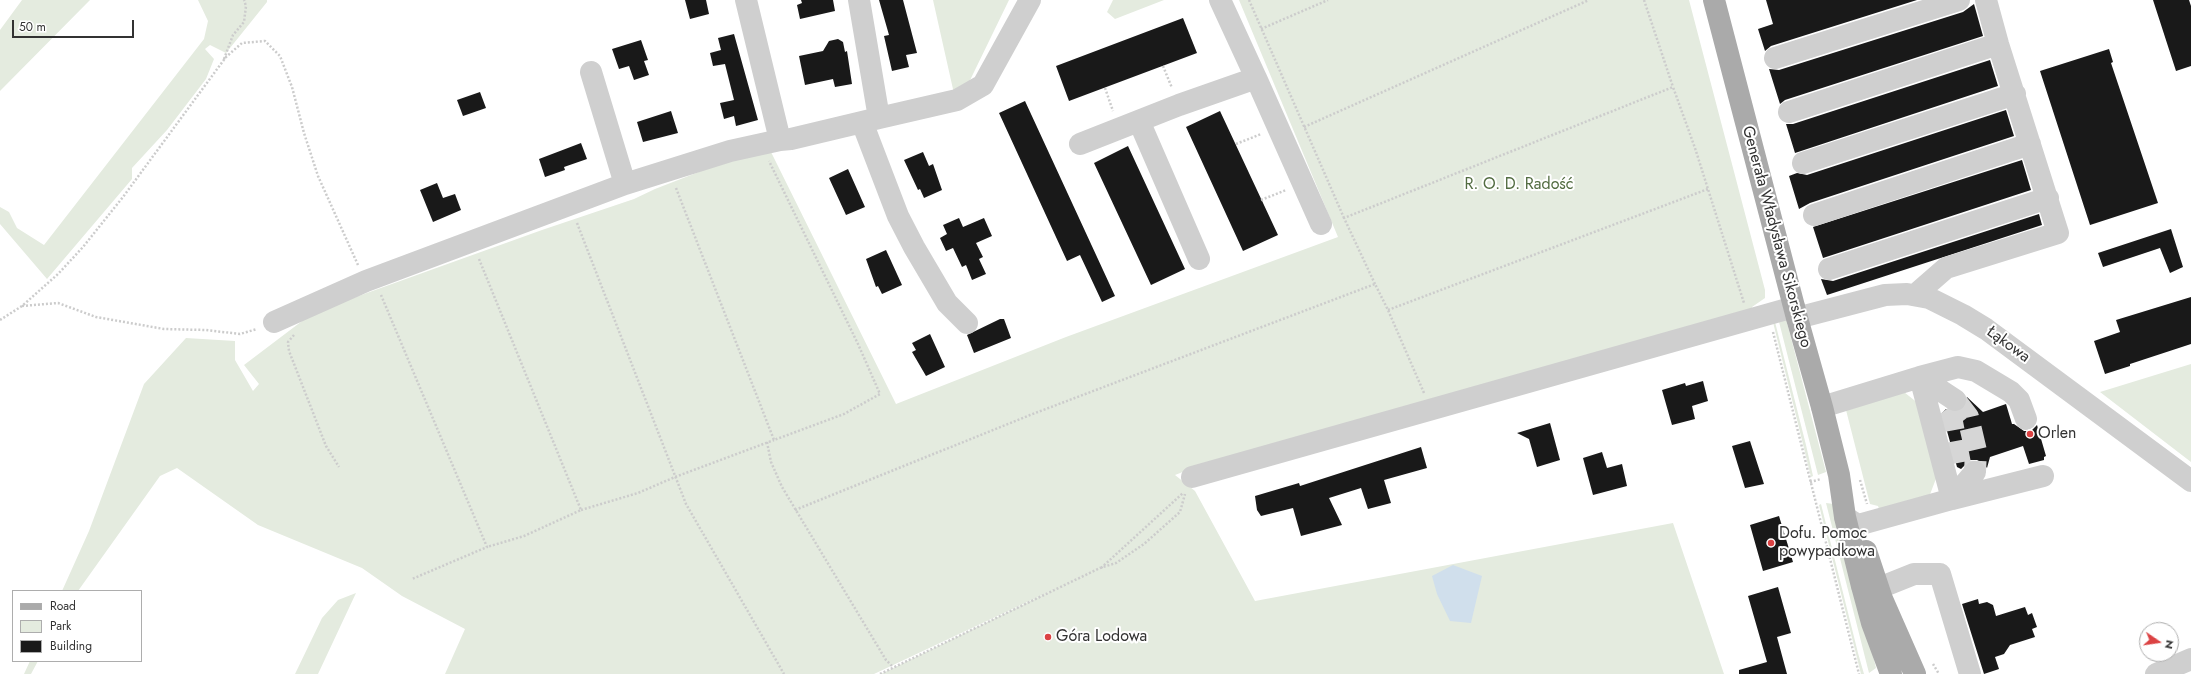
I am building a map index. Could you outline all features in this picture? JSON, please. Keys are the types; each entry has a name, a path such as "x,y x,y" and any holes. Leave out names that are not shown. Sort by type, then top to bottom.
{"main road":[{"name":"Generała Władysława Sikorskiego","path":"1714,0 1795,312 1822,407 1849,476 1851,521 1870,587 1914,674"},
{"name":"Generała Władysława Sikorskiego","path":"1870,587 1872,623 1891,674"}],"street":[{"path":"746,0 773,147"},
{"path":"859,0 870,120 898,216 914,247 947,303 967,323"},
{"path":"274,322 373,291 625,184 730,151 773,147 791,139 957,100 983,85 1030,0"},
{"path":"1220,0 1321,224"},
{"path":"1775,58 1959,0"},
{"path":"1915,295 1946,268 2058,233 1998,44 1986,0"},
{"path":"1789,112 1998,44"},
{"path":"591,72 625,184"},
{"path":"1080,144 1178,105 1256,78"},
{"path":"1803,164 2015,94"},
{"path":"1139,121 1199,259"},
{"path":"1814,215 2030,144"},
{"path":"1829,269 2048,198"},
{"name":"Łąkowa","path":"1192,477 1795,312 1876,296 1915,295 1945,305 1986,329 2191,481"},
{"path":"1822,407 1958,366 1976,371 2011,392 2019,400 2026,419"},
{"path":"1920,377 1950,406"},
{"path":"1920,377 1952,499"},
{"path":"1952,499 1968,470"},
{"path":"1851,521 1879,519 2043,476"},
{"path":"1870,587 1914,574 1940,574 1970,674"},
{"path":"2156,674 2191,659"}],"path":[{"path":"222,64 233,35 244,22 246,6 244,0"},
{"path":"1249,0 1344,218 1388,310 1427,400"},
{"path":"1261,28 1328,0"},
{"path":"1304,126 1589,0"},
{"path":"1644,0 1708,189 1746,309"},
{"path":"0,320 22,306 58,274 83,247 124,197 222,64 242,43 265,41 280,56 292,87 304,133 318,176 373,291 487,547"},
{"path":"1163,66 1178,105"},
{"path":"1344,218 1673,87"},
{"path":"1104,88 1119,128"},
{"path":"1236,144 1278,127"},
{"path":"412,579 487,547 545,527 581,510 638,493 675,477 844,414 880,394 773,147"},
{"path":"1262,200 1303,183"},
{"path":"675,185 774,440"},
{"path":"1388,310 1708,189"},
{"path":"572,225 584,220"},
{"path":"577,223 686,504 784,674"},
{"path":"472,261 485,256"},
{"path":"479,259 581,510"},
{"path":"795,510 1030,415 1375,284"},
{"path":"373,291 388,292"},
{"path":"22,306 58,302 96,317 164,329 206,330 240,334 274,322"},
{"path":"1772,330 1859,674"},
{"path":"298,331 288,342 289,351 326,446 340,467"},
{"path":"767,442 771,462 795,510 886,660 893,667"},
{"path":"1849,476 1866,504 1870,508 1876,510 1879,519"},
{"path":"880,674 1100,568 1116,563 1144,544 1180,512 1187,490 1100,568"},
{"path":"1930,659 1939,674"}],"green space":[{"path":"22,0 90,0 0,91 0,30"},
{"path":"198,0 267,0 267,2 226,53 210,45 205,49 214,59 206,79 167,130 132,168 132,179 47,279 0,224 0,207 9,212 17,228 44,245 204,39 208,21"},
{"path":"933,0 1009,0 957,107"},
{"path":"1113,0 1164,0 1115,19 1107,12"},
{"name":"R. O. D. Radość","path":"1239,0 1689,0 1765,290 1765,298 1752,307 1753,312 1193,468 1175,475 1195,491 1255,601 1673,523 1724,674 881,674 1057,588 874,674 445,674 465,629 402,596 362,568 258,525 177,468 160,476 79,590 62,590 89,531 144,384 186,338 235,341 235,360 253,391 259,384 244,365 314,312 542,230 634,199 655,189 758,149 771,152 896,404 1066,337 1338,237"},
{"path":"1772,318 1774,318 1806,445 1813,476 1811,477"},
{"path":"1778,318 1786,319 1826,472 1818,475"},
{"path":"2191,364 2191,462 2100,392"},
{"path":"1904,392 1919,404 1937,476 1929,497 1880,512 1878,506 1870,504 1846,410"},
{"path":"1826,503 1834,504 1871,647 1876,668 1869,673"},
{"path":"1821,504 1864,674 1861,674 1819,505"},
{"path":"356,593 318,674 295,674 322,618 338,600"},
{"path":"30,662 37,662 31,674 24,674"}],"water":[{"path":"1453,565 1482,576 1471,623 1450,621 1437,594 1432,576"}],"building":[{"path":"685,0 706,0 709,14 690,19"},
{"path":"801,0 833,0 835,11 800,19 797,5 802,3"},
{"path":"879,0 903,0 917,53 906,55 909,67 892,71 884,36 889,35"},
{"path":"1766,0 1917,0 1771,46 1765,51 1758,29 1773,24"},
{"path":"2153,0 2189,0 2191,6 2191,66 2176,71"},
{"path":"1974,4 1983,36 1785,100 1780,104 1769,69 1779,70 1963,12"},
{"path":"1183,18 1197,53 1069,101 1056,66"},
{"path":"734,34 758,120 736,126 734,116 724,119 720,103 734,100 725,64 713,66 710,53 721,50 718,38"},
{"path":"838,39 843,42 845,52 847,51 852,84 835,87 833,79 805,85 799,56 823,51 829,41"},
{"path":"641,40 648,60 644,61 649,75 634,80 629,66 619,69 612,49"},
{"path":"2109,49 2113,62 2111,63 2158,203 2090,225 2040,71"},
{"path":"1990,60 1998,86 1795,153 1786,124 1793,124"},
{"path":"480,92 486,108 463,116 457,100"},
{"path":"1025,101 1115,296 1102,302 1080,255 1067,261 999,113"},
{"path":"2006,110 2014,136 1810,203 1799,209 1789,176 1797,173 1807,175"},
{"path":"671,111 678,133 643,142 637,122"},
{"path":"1220,111 1278,235 1243,251 1186,127"},
{"path":"581,143 587,159 564,167 565,170 545,177 539,159"},
{"path":"1128,146 1185,269 1151,285 1094,163"},
{"path":"923,152 929,166 933,164 942,190 924,198 920,189 918,190 904,160"},
{"path":"2022,160 2031,190 1823,258 1813,227"},
{"path":"848,169 865,207 846,215 829,178"},
{"path":"437,183 443,198 455,194 461,210 433,222 420,190"},
{"path":"2039,214 2042,225 1827,295 1821,279 1833,281"},
{"path":"959,218 963,227 984,218 992,236 976,243 983,257 979,259 986,274 972,280 966,265 962,267 953,248 946,251 940,238 947,234 943,225"},
{"path":"2171,229 2183,267 2170,273 2160,248 2103,267 2098,253"},
{"path":"886,250 902,285 882,294 878,286 876,287 866,259"},
{"path":"2191,297 2191,344 2130,364 2130,366 2105,374 2094,341 2120,332 2116,320"},
{"path":"1000,319 1004,319 1011,338 974,353 967,335"},
{"path":"930,334 945,367 926,376 912,352 916,350 912,343"},
{"path":"1703,381 1708,401 1692,406 1695,419 1672,425 1662,390 1685,383 1686,386"},
{"path":"1967,397 1983,412 2006,404 2012,424 2024,431 2031,431 2037,425 2046,456 2044,457 2044,460 2029,464 2023,446 1990,457 1987,468 1983,463 1977,460 1970,460 1961,469 1957,467 1942,413 1946,409 1954,412 1961,411 1966,407"},
{"path":"1550,423 1560,460 1537,467 1529,439 1517,433"},
{"path":"1750,441 1764,484 1745,488 1732,446"},
{"path":"1421,447 1427,468 1384,480 1391,503 1368,509 1361,488 1329,498 1342,525 1301,536 1293,508 1261,516 1257,510 1255,496 1299,483 1300,486"},
{"path":"1602,452 1607,468 1622,464 1627,486 1593,495 1583,458"},
{"name":"Dofu. Pomoc powypadkowa","path":"1779,516 1793,562 1763,571 1750,525"},
{"path":"1778,587 1791,633 1777,637 1787,674 1739,674 1739,670 1767,662 1748,596"},
{"path":"1978,599 1979,604 1987,602 1993,605 1996,616 2025,607 2028,615 2032,613 2037,627 2032,629 2035,637 2010,645 2004,654 1995,657 1999,669 1984,674 1962,604"}],"tunnel":[{"path":"1955,400 1968,417 1976,451 1975,472"},
{"path":"1944,411 1952,422 1961,469"}],"place":[{"name":"Orlen","path":"2030,434"},
{"name":"Dofu. Pomoc powypadkowa","path":"1771,543"},
{"name":"Góra Lodowa","path":"1048,637"}]}
